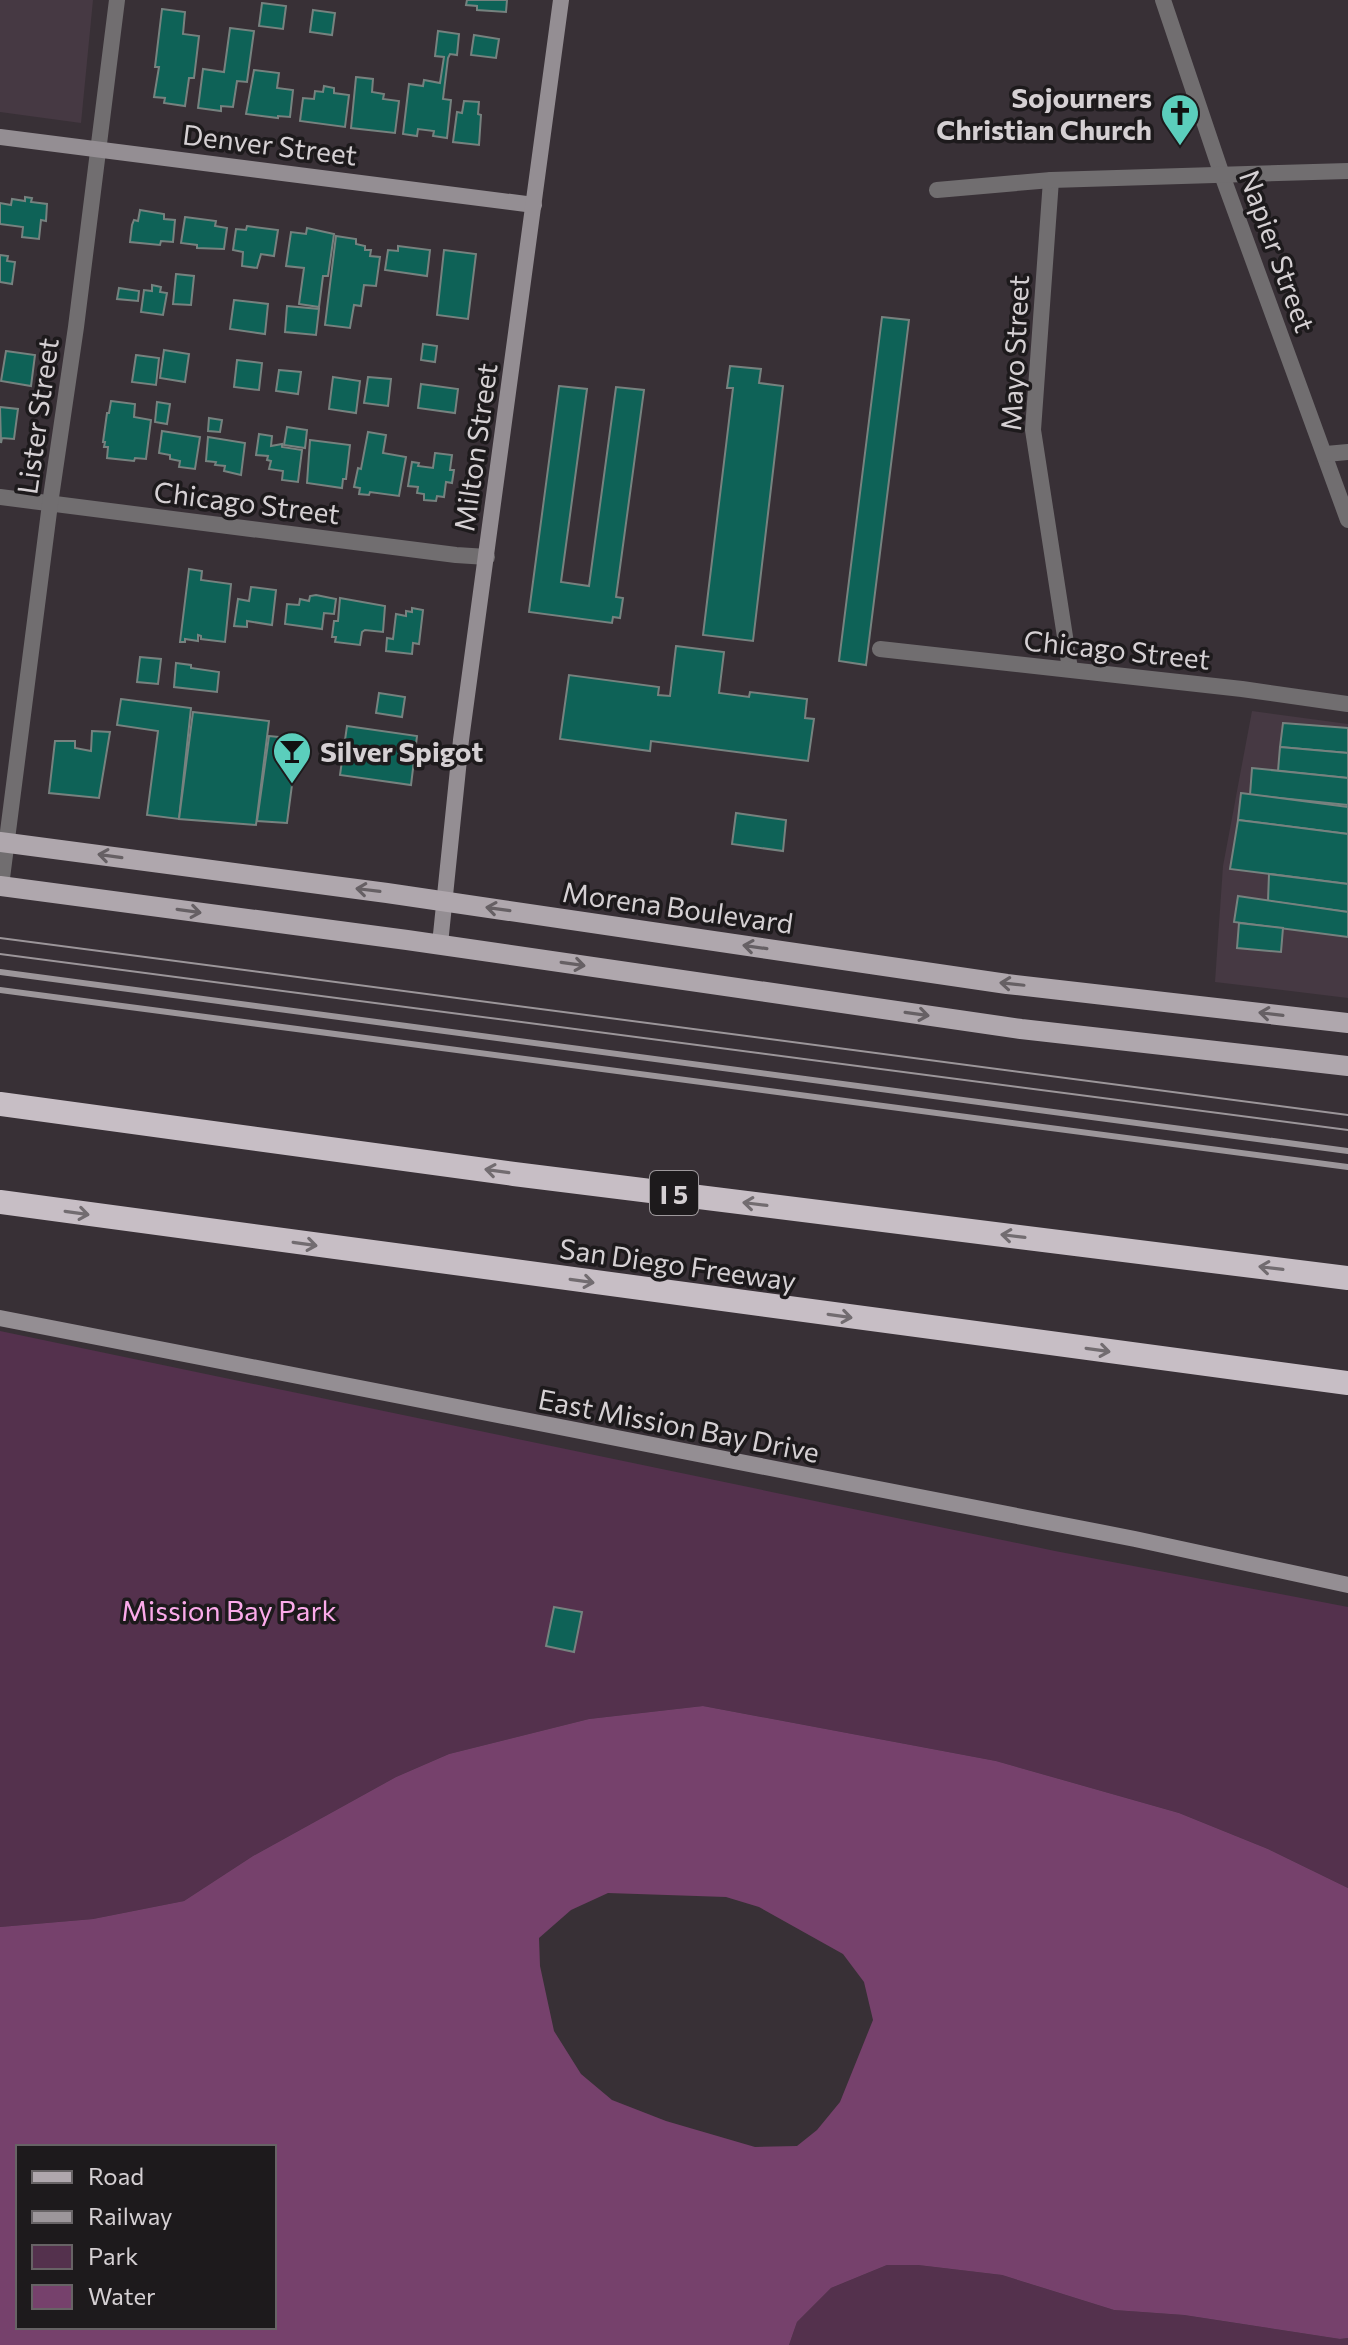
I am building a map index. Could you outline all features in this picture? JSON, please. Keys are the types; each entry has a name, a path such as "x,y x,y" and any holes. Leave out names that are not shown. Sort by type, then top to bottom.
{"highway":[{"name":"I 5","path":"0,1104 514,1174 1348,1278"},
{"name":"San Diego Freeway","path":"0,1202 1348,1383"}],"main road":[{"name":"Milton Street","path":"440,944 461,740 561,0"},
{"name":"Denver Street","path":"0,137 534,205"},
{"name":"Morena Boulevard","path":"3,842 445,901 1007,984 1348,1023"},
{"path":"0,886 440,944 1021,1029 1348,1066"},
{"name":"East Mission Bay Drive","path":"0,1318 1135,1539 1348,1585"}],"street":[{"name":"Lister Street","path":"0,886 3,842 76,327 117,0"},
{"name":"Napier Street","path":"1163,0 1222,175 1348,520"},
{"path":"937,190 1051,180 1348,171"},
{"name":"Mayo Street","path":"1051,180 1033,430 1070,669"},
{"path":"1326,454 1348,452"},
{"name":"Chicago Street","path":"0,497 487,557"},
{"name":"Chicago Street","path":"880,649 1242,689 1348,704"}],"shaded area":[{"path":"0,0 93,0 81,123 0,112"},
{"path":"1252,711 1348,724 1348,998 1215,982 1223,866"}],"green space":[{"name":"Mission Bay Park","path":"0,1331 1055,1551 1348,1607 1348,1888 1268,1849 1179,1813 996,1761 703,1706 589,1719 449,1754 396,1777 253,1856 184,1901 93,1919 0,1927"},
{"path":"887,2265 918,2265 1002,2275 1114,2310 1184,2315 1348,2338 1348,2345 789,2345 797,2322 831,2288"}],"water":[{"path":"703,1706 996,1761 1179,1813 1268,1849 1348,1888 1348,2338 1184,2315 1114,2310 1002,2275 918,2265 887,2265 831,2288 797,2322 789,2345 0,2345 0,1927 93,1919 184,1901 253,1856 396,1777 449,1754 589,1719","holes":["608,1893 726,1897 759,1907 843,1954 864,1982 873,2020 840,2102 817,2130 797,2146 755,2147 666,2121 612,2100 581,2074 554,2031 540,1966 539,1938 571,1910"]}],"building":[{"path":"467,0 507,0 506,12 477,10 477,6 466,5"},
{"path":"262,3 286,6 283,29 259,26"},
{"path":"162,9 185,12 183,34 199,36 194,78 189,78 185,106 164,103 165,98 154,97"},
{"path":"313,10 335,13 332,35 310,32"},
{"path":"230,28 254,31 247,82 237,81 233,107 221,106 221,111 198,108 203,69 224,72"},
{"path":"438,31 459,34 457,55 450,54 448,58 443,99 451,100 447,138 433,136 434,131 418,129 417,136 403,134 409,84 423,86 424,80 440,83 444,57 435,56"},
{"path":"474,35 499,39 496,58 471,55"},
{"path":"254,70 279,73 277,88 293,90 290,117 246,114"},
{"path":"356,77 373,79 372,92 384,94 383,99 399,101 395,133 351,128"},
{"path":"324,86 334,88 334,93 349,95 345,127 300,121 303,98 314,99 315,91 323,92"},
{"path":"464,101 479,102 479,145 453,142 457,112 462,113"},
{"path":"25,197 32,198 31,202 47,204 46,221 41,220 39,239 22,237 23,227 0,224 0,203 11,205 12,199 25,201"},
{"path":"140,210 164,214 164,219 175,220 173,242 161,241 160,245 130,242 132,225 134,220 138,221"},
{"path":"185,217 216,221 215,226 227,228 224,249 197,248 197,245 181,243"},
{"path":"247,226 278,230 274,256 261,254 257,268 242,266 243,252 233,250 236,229 246,230"},
{"path":"307,228 334,234 328,276 323,276 319,307 299,304 304,268 286,266 291,232 306,234"},
{"path":"336,236 356,239 356,244 371,250 370,256 380,257 376,286 364,285 361,306 354,305 350,328 325,325"},
{"path":"398,246 430,250 427,276 385,270 388,250 398,251"},
{"path":"444,250 476,254 468,319 437,315"},
{"path":"0,255 8,256 7,261 15,262 12,284 0,282"},
{"path":"176,274 194,276 191,305 173,304"},
{"path":"152,285 161,287 160,292 167,293 163,315 141,312 144,290 152,291"},
{"path":"119,288 139,291 138,301 117,299"},
{"path":"234,300 268,304 265,334 230,329"},
{"path":"287,306 319,309 316,335 285,332"},
{"path":"882,317 909,320 866,665 839,661"},
{"path":"423,344 437,346 435,362 421,360"},
{"path":"164,350 189,354 185,382 160,378"},
{"path":"6,351 35,355 31,386 1,381"},
{"path":"136,355 159,358 156,385 132,382"},
{"path":"237,360 262,363 259,390 234,387"},
{"path":"730,366 761,369 759,383 783,386 753,641 703,635 733,388 727,388"},
{"path":"279,370 301,372 298,394 276,391"},
{"path":"333,377 360,381 356,413 329,409"},
{"path":"368,377 391,379 388,406 364,403"},
{"path":"421,384 458,389 455,413 418,408"},
{"path":"559,386 587,389 561,582 589,586 616,387 644,390 616,597 623,598 620,618 613,617 612,623 529,612"},
{"path":"111,401 135,404 134,417 151,420 146,459 107,458 108,447 104,447 103,442"},
{"path":"157,402 170,404 167,424 155,422"},
{"path":"0,407 18,409 14,439 2,438 1,443"},
{"path":"209,418 222,420 220,432 208,431"},
{"path":"287,427 307,430 305,448 284,445"},
{"path":"162,431 200,437 195,469 179,467 180,461 159,453"},
{"path":"368,432 386,435 383,453 406,457 399,496 370,492 369,495 359,494 360,488 354,487"},
{"path":"259,434 272,436 271,446 282,444 282,447 302,450 298,482 282,480 283,471 269,469 271,461 267,460 268,456 256,455"},
{"path":"208,437 245,443 241,475 224,471 225,466 215,465 216,462 206,461"},
{"path":"310,440 350,445 342,488 307,483"},
{"path":"435,453 452,455 452,483 446,482 444,497 437,496 436,501 424,500 424,494 417,493 418,487 408,486 412,462 433,468"},
{"path":"189,569 202,571 201,580 231,584 225,642 201,639 198,635 198,641 185,639 185,642 180,642"},
{"path":"251,587 276,590 272,625 247,621 247,627 234,626 238,599 249,601"},
{"path":"310,596 336,599 334,614 324,613 322,629 285,624 287,604 299,605 300,599 309,601"},
{"path":"340,598 385,606 383,632 365,630 360,645 335,642 336,637 332,637 334,621 338,621"},
{"path":"412,608 423,610 419,644 413,643 412,654 386,651 387,638 393,639 396,614 406,616 406,611 412,612"},
{"path":"676,646 724,652 719,693 749,697 750,692 807,699 805,718 814,719 808,761 651,741 650,751 560,739 569,675 659,687 658,695 670,696"},
{"path":"140,657 161,659 158,684 137,682"},
{"path":"176,663 219,672 217,692 174,687"},
{"path":"379,693 405,697 402,717 376,713"},
{"path":"121,699 191,708 179,819 147,815 158,731 117,725"},
{"path":"193,712 269,721 256,825 179,819"},
{"path":"1283,723 1348,728 1348,753 1280,747"},
{"path":"347,726 417,736 411,785 340,775"},
{"path":"92,731 110,732 99,798 49,793 55,741 75,741 75,748 91,751"},
{"path":"269,736 298,739 287,823 257,821"},
{"path":"1280,747 1348,753 1348,778 1278,771"},
{"path":"1252,768 1348,778 1348,805 1250,795"},
{"path":"1241,793 1348,807 1348,834 1238,820"},
{"path":"736,813 786,820 783,851 732,844"},
{"path":"1238,820 1348,834 1348,884 1230,869"},
{"path":"1269,874 1348,884 1348,912 1268,901"},
{"path":"1238,896 1348,912 1348,937 1234,922"},
{"path":"1239,923 1283,928 1281,952 1237,948"},
{"path":"554,1607 582,1612 574,1652 546,1646"}],"tram line":[{"path":"0,938 1348,1115"},
{"path":"0,954 1348,1130"}],"railway":[{"path":"0,972 1348,1151"},
{"path":"0,990 1348,1167"}],"place":[{"name":"Sojourners Christian Church","path":"1180,147"},
{"name":"Silver Spigot","path":"292,785"}]}
